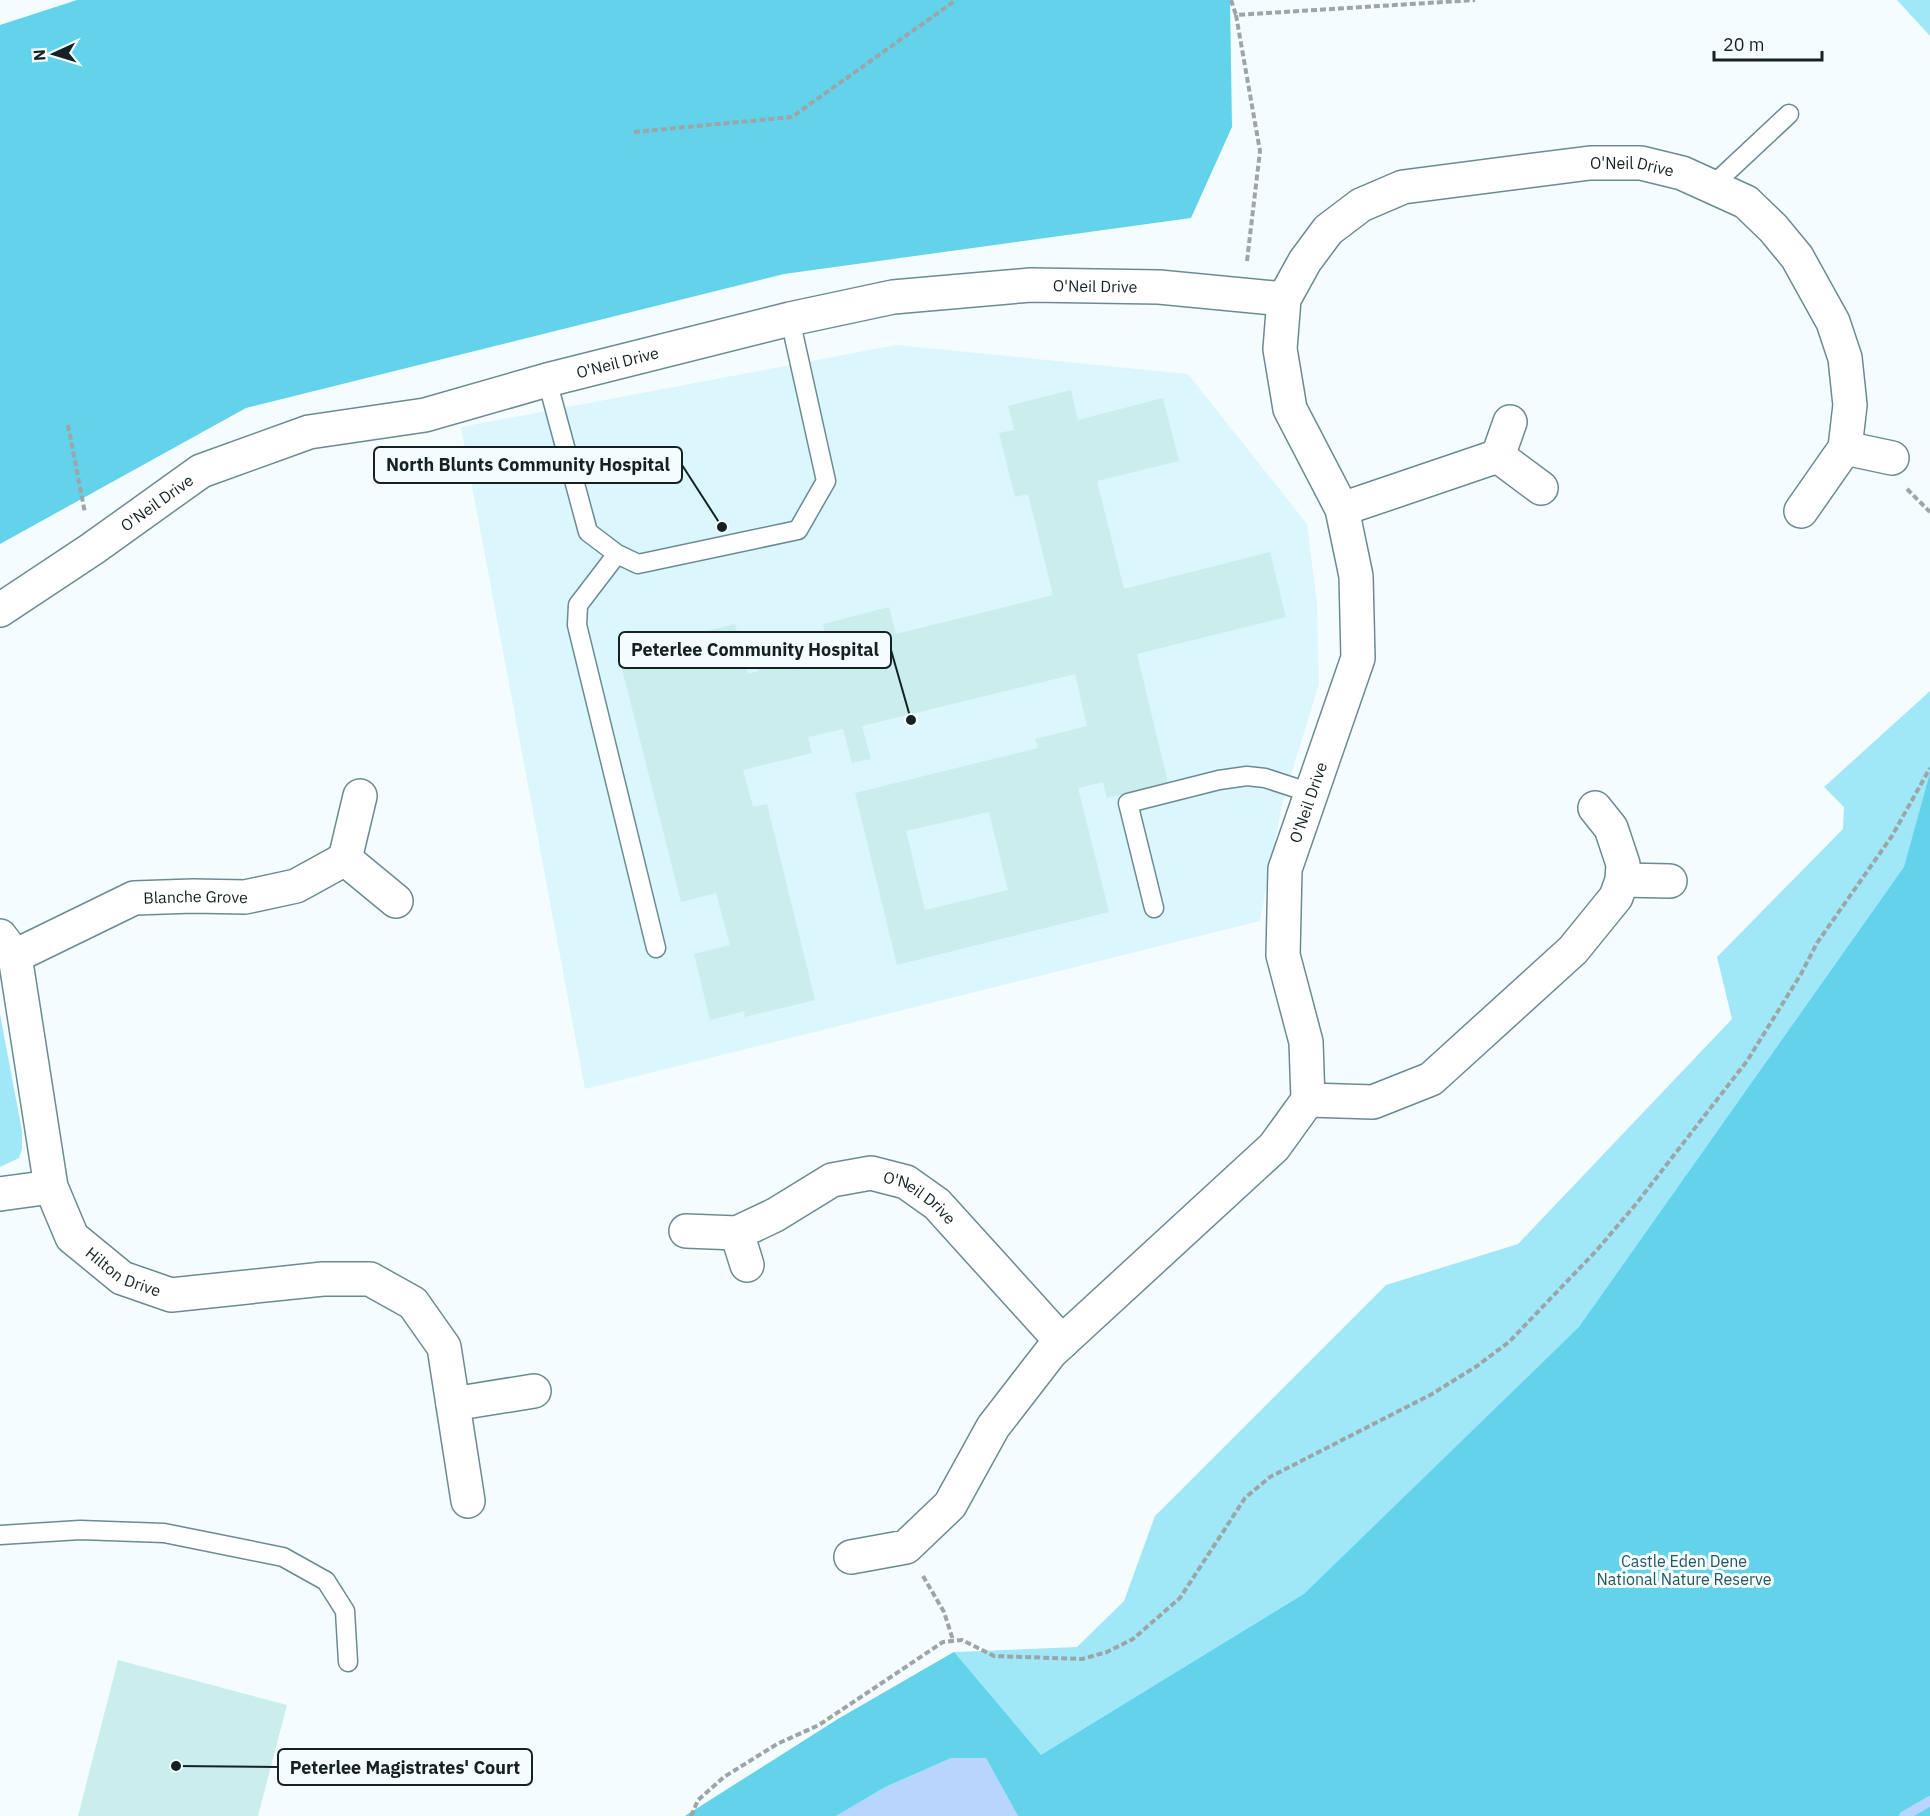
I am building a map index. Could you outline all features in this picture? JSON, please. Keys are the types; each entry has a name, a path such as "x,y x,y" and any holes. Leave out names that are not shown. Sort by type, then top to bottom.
{"street":[{"name":"O'Neil Drive","path":"1308,1100 1306,1042 1283,955 1285,869 1358,658 1356,576 1342,509 1290,409 1280,349 1284,299 1305,261 1328,230 1361,206 1403,187 1590,163 1641,164 1682,173 1746,202 1773,228 1797,257 1833,322 1845,358 1850,405 1845,448 1801,511"},
{"name":"O'Neil Drive","path":"0,610 92,549 201,471 309,432 425,415 547,380 790,319 893,297 1031,285 1159,287 1284,299"},
{"path":"1498,456 1510,422"},
{"path":"1845,448 1892,458"},
{"path":"1342,509 1498,456"},
{"path":"1498,456 1542,488"},
{"path":"360,796 345,859 396,901"},
{"path":"851,1557 906,1547 950,1505 993,1427 1052,1352 1274,1147 1308,1100 1373,1102 1431,1079 1573,950 1616,897 1622,880 1623,864 1611,828 1595,808"},
{"name":"Blanche Grove","path":"8,946 134,898 245,897 296,886 345,859"},
{"path":"1622,880 1670,881"},
{"name":"Hilton Drive","path":"8,946 51,1187 72,1237 122,1278 171,1295 323,1279 370,1279 412,1302 444,1347 468,1501"},
{"name":"O'Neil Drive","path":"686,1231 737,1233 775,1215 832,1180 871,1173 906,1182 937,1204 1062,1342"},
{"path":"0,1194 51,1187"},
{"path":"737,1233 747,1265"},
{"path":"453,1404 534,1391"}],"lane":[{"path":"1712,186 1789,114"},
{"path":"547,380 588,532 617,554 638,564 798,530 826,481 790,319"},
{"path":"617,554 578,605 577,625 656,948"},
{"path":"1154,908 1128,802 1219,780 1247,776 1265,778 1311,793"},
{"path":"0,1535 80,1530 164,1533 283,1557 326,1581 345,1611 348,1662"}],"path":[{"path":"634,132 792,117 956,0"},
{"path":"1231,0 1236,15 1260,151 1243,295"},
{"path":"1236,15 1474,0"},
{"path":"68,425 92,549"},
{"path":"691,1816 698,1800 724,1777 777,1744 819,1725 943,1642 962,1640 994,1656 1082,1659 1107,1652 1133,1639 1180,1598 1245,1498 1270,1477 1432,1394 1477,1366 1509,1342 1597,1250 1636,1204 1747,1060 1801,974 1817,943 1892,836 1930,768"},
{"path":"906,1547 944,1612 953,1640"}],"shaded area":[{"path":"896,345 1188,374 1307,524 1317,603 1319,684 1282,804 1260,921 585,1089 461,427"},
{"path":"951,1758 986,1758 1018,1816 836,1816 885,1788"}],"green space":[{"path":"77,0 1230,0 1232,127 1191,218 784,274 246,408 0,544 0,25"},
{"path":"1897,0 1930,0 1930,36"},
{"name":"Castle Eden Dene National Nature Reserve","path":"1930,691 1930,1816 685,1816 838,1719 954,1652 1077,1647 1124,1601 1155,1516 1386,1285 1518,1244 1732,1019 1717,957 1843,829 1844,807 1824,787"},
{"name":"Castle Eden Dene National Nature Reserve","path":"1930,773 1930,1816 1018,1816 986,1758 951,1758 885,1787 836,1816 685,1816 838,1719 954,1652 1041,1755 1304,1594 1579,1327 1904,867"},
{"path":"0,1014 22,1131 22,1149 19,1158 0,1167"}],"building":[{"path":"1071,390 1078,420 1163,398 1179,461 1097,481 1124,589 1270,552 1286,617 1137,654 1168,783 1107,798 1103,782 1078,788 1109,912 897,965 855,793 1038,748 1035,739 1087,726 1075,674 862,726 871,759 852,763 843,729 808,737 812,753 743,770 753,807 767,804 815,1000 744,1017 745,1011 710,1020 694,954 730,945 716,893 681,902 618,653 735,624 748,674 758,671 751,642 786,633 796,670 832,661 823,624 889,607 896,634 1053,595 1028,494 1015,497 999,433 1014,430 1008,406","holes":["989,812 1008,890 925,910 906,831"]},
{"path":"118,1660 287,1705 258,1816 78,1816"}],"waterway":[{"path":"1904,1816 1930,1801"}],"place":[{"name":"North Blunts Community Hospital","path":"722,527"},
{"name":"Peterlee Community Hospital","path":"911,720"},
{"name":"Peterlee Magistrates' Court","path":"176,1766"}]}
